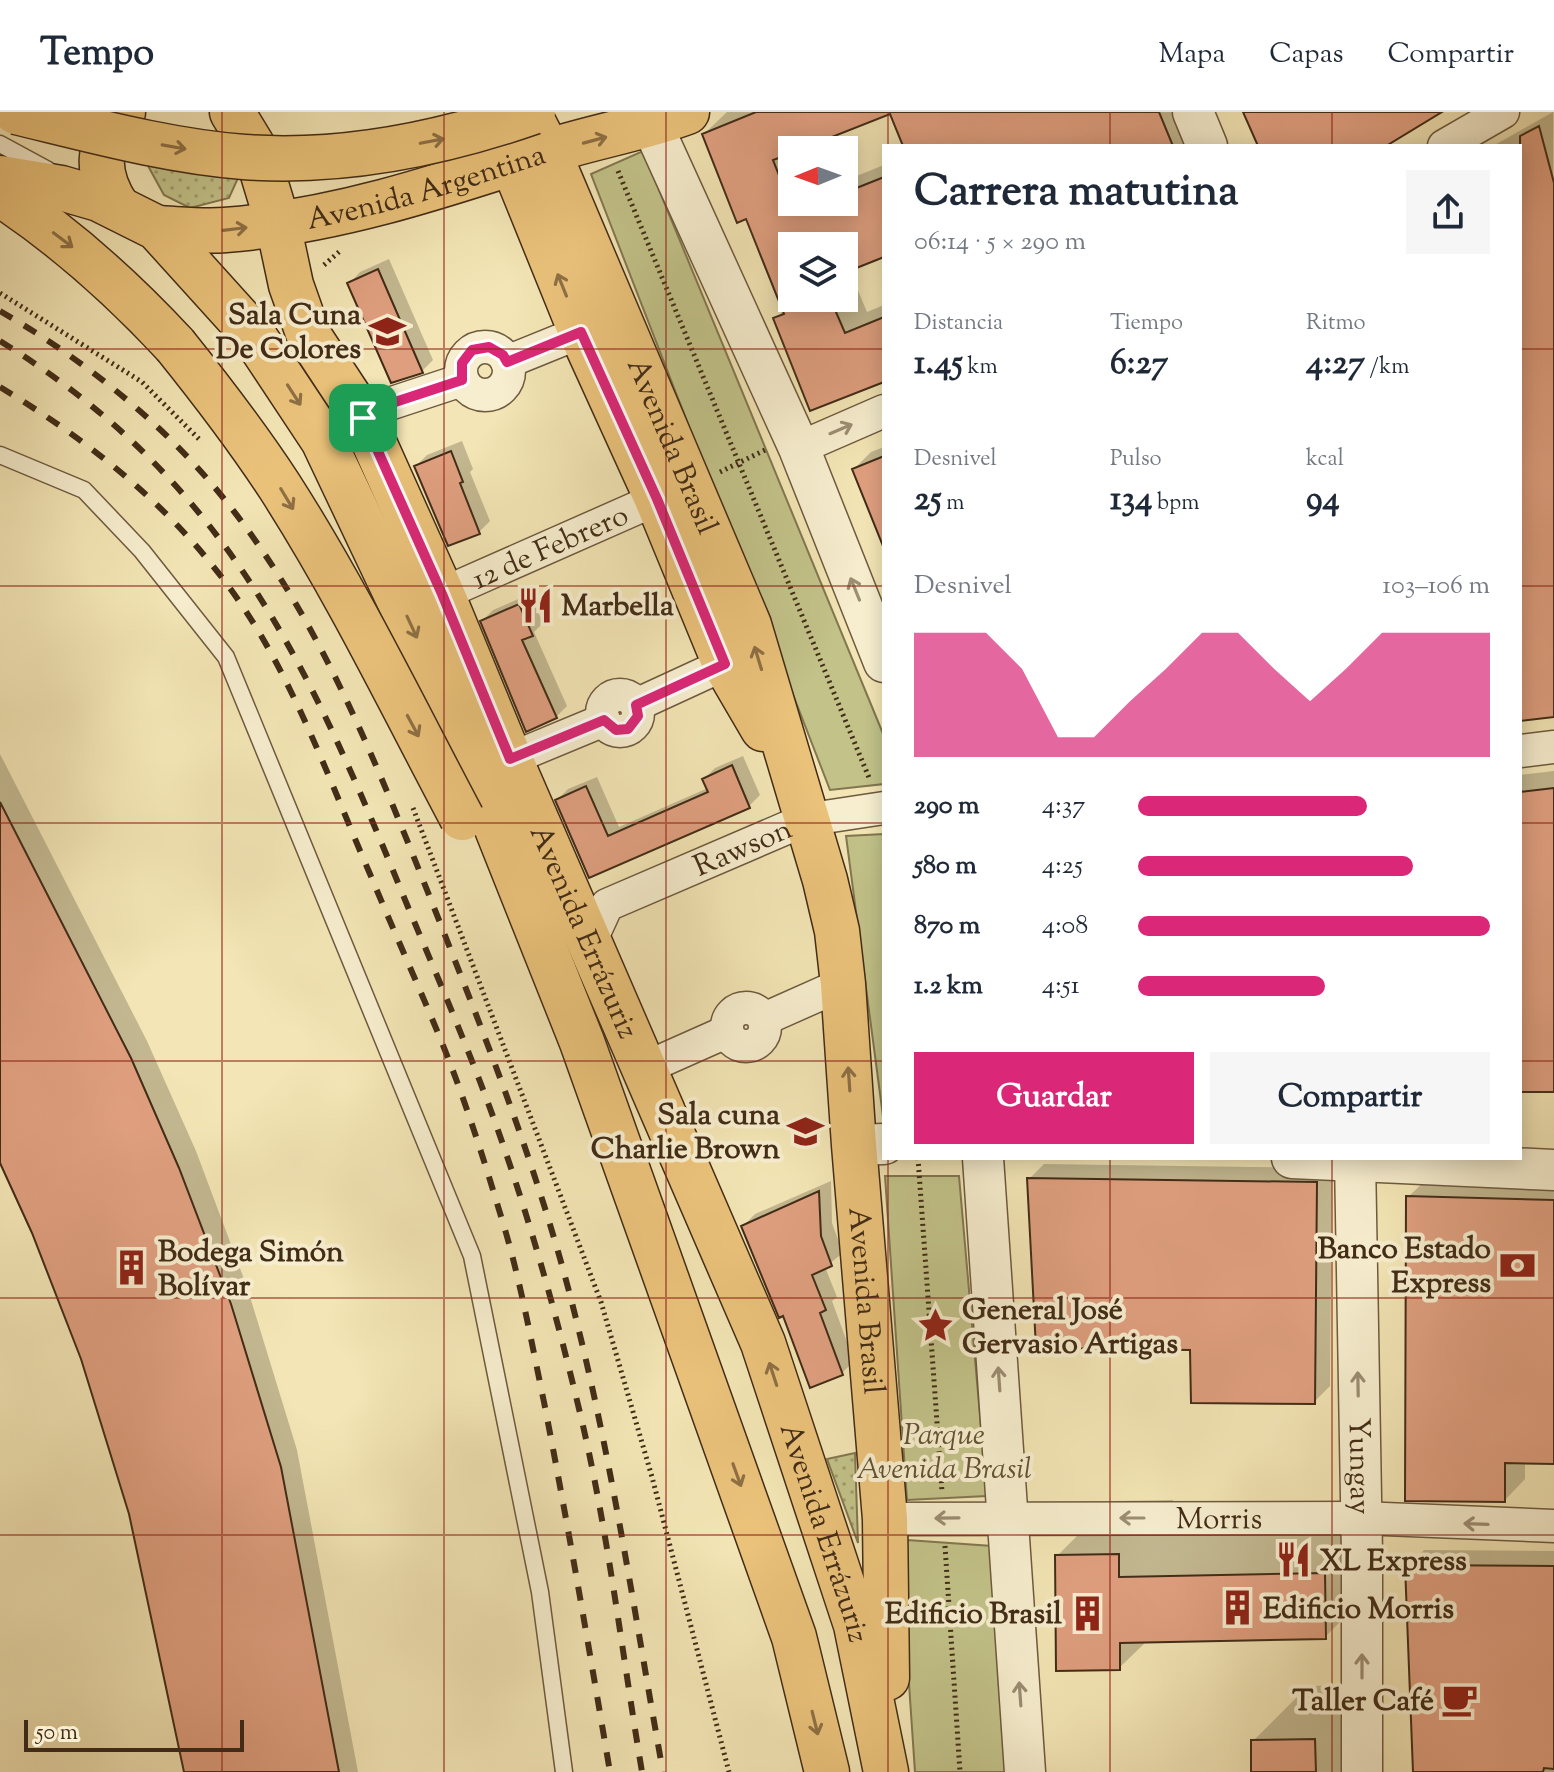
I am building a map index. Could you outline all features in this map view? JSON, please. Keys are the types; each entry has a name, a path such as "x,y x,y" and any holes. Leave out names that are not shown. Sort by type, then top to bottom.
{"main road":[{"path":"16,112 177,148 245,157 293,158 416,145 449,138 530,135"},
{"path":"109,204 101,177 101,160 111,128 123,112"},
{"name":"Avenida Errázuriz","path":"232,112 252,145 278,224 291,285 309,336 363,418 566,885 599,923 645,1068 763,1343 856,1625 887,1772"},
{"name":"Avenida Brasil","path":"485,112 530,135 673,492 725,664 801,803"},
{"name":"Avenida Argentina","path":"157,228 221,230 339,213 530,135 661,116"},
{"name":"Avenida Brasil","path":"530,135 581,332 749,625 825,880 837,931 869,1145 885,1519 887,1772"},
{"path":"0,178 61,188 109,204 157,228"},
{"path":"0,194 73,248 142,309 214,394 279,486 334,576 462,818 701,1375"},
{"path":"291,285 312,247 339,213"},
{"name":"Avenida Errázuriz","path":"157,228 252,333 323,440 437,679 582,1042 701,1375 794,1637 827,1772"}],"street":[{"path":"1193,112 1206,144"},
{"path":"1447,144 1503,112"},
{"path":"661,116 882,657"},
{"path":"363,418 383,406 462,380 471,391 493,394 505,385 507,362 581,332"},
{"path":"796,442 882,412"},
{"name":"12 de Febrero","path":"442,594 673,492"},
{"path":"510,759 604,720 616,730 628,729 638,716 636,705 725,664"},
{"path":"1522,751 1554,747"},
{"name":"Rawson","path":"599,923 801,803 882,808"},
{"path":"645,1068 726,1032 735,1043 747,1047 753,1045 762,1037 764,1019 843,984"},
{"path":"983,1160 1025,1772"},
{"name":"Yungay","path":"1355,1160 1362,1772"},
{"path":"1373,1160 1554,1170"},
{"name":"Morris","path":"885,1519 1360,1518 1554,1526"}],"lane":[{"path":"0,144 109,204"},
{"path":"0,455 84,490 142,551 226,657 472,1256 540,1592 564,1772"}],"path":[{"path":"618,171 882,806"},
{"path":"0,293 142,382 207,447"},
{"path":"673,492 796,442"},
{"path":"408,798 601,1302 652,1477 729,1772"},
{"path":"918,1160 960,1772"}],"green space":[{"path":"643,151 882,731 882,784 830,790 591,174"},
{"path":"147,164 238,178 229,198 190,208 164,195"},
{"path":"882,834 882,1109 846,836"},
{"name":"Parque Avenida Brasil","path":"885,1176 959,1176 987,1496 907,1500"},
{"path":"855,1453 858,1543 827,1459"},
{"name":"Parque Avenida Brasil","path":"907,1540 992,1546 1008,1772 915,1772 908,1669"}],"building":[{"path":"756,112 1159,112 1172,144 902,144 890,114 834,136 778,136 778,158 773,160 778,173 778,216 858,216 858,187 882,178 882,258 858,267 858,232 778,232 778,299 746,219 737,223 702,134"},
{"path":"1243,112 1442,112 1389,144 1257,144"},
{"path":"1539,126 1554,183 1554,717 1522,721 1522,144 1520,136"},
{"path":"378,269 423,373 391,383 347,283"},
{"path":"836,312 845,333 882,318 882,383 810,411 773,318 784,314"},
{"path":"451,451 480,534 448,546 414,466"},
{"path":"882,457 882,544 852,469"},
{"path":"519,604 533,636 522,640 557,718 526,732 480,621"},
{"path":"732,765 750,808 589,878 555,800 586,786 608,836 708,792 702,779"},
{"path":"1554,788 1554,1092 1522,1092 1522,792"},
{"name":"Bodega Simón Bolívar","path":"0,802 131,1058 179,1168 231,1304 281,1467 339,1772 184,1772 129,1514 81,1359 32,1233 0,1163"},
{"path":"1027,1178 1317,1182 1315,1404 1191,1403 1190,1350 1036,1348"},
{"path":"819,1191 821,1236 832,1266 812,1275 826,1310 820,1313 843,1375 810,1388 783,1316 779,1318 741,1226"},
{"path":"1406,1196 1554,1200 1554,1464 1505,1463 1505,1502 1405,1501"},
{"path":"1119,1554 1119,1577 1325,1573 1326,1639 1120,1643 1120,1670 1056,1671 1055,1555"},
{"path":"1405,1565 1554,1566 1554,1769 1544,1768 1543,1772 1413,1772"},
{"path":"1315,1739 1316,1772 1251,1772 1251,1740"}],"railway":[{"path":"0,311 58,347 113,388 165,434 211,483 281,579 311,630 363,736 492,1057 530,1162 563,1269 602,1435 663,1772"},
{"path":"0,341 80,396 147,456 204,519 254,588 296,660 372,820 471,1058 509,1161 547,1286 590,1457 642,1772"},
{"path":"0,387 113,466 180,528 238,600 263,639 320,755 448,1058 506,1233 544,1402 610,1772"}],"place":[{"name":"Sala Cuna De Colores","path":"387,331"},
{"name":"Marbella","path":"535,605"},
{"name":"Sala cuna Charlie Brown","path":"806,1131"},
{"name":"Banco Estado Express","path":"1517,1265"},
{"name":"Bodega Simón Bolívar","path":"132,1268"},
{"name":"General José Gervasio Artigas","path":"936,1326"},
{"name":"XL Express","path":"1294,1560"},
{"name":"Edificio Morris","path":"1237,1608"},
{"name":"Edificio Brasil","path":"1088,1613"},
{"name":"Taller Café","path":"1460,1700"}],"route":[{"path":"581,332 657,499 725,664 636,705 638,716 628,729 616,730 604,720 510,759 442,594 363,418 383,406 462,380 462,363 472,350 489,347 503,355 507,362 581,332"}]}
